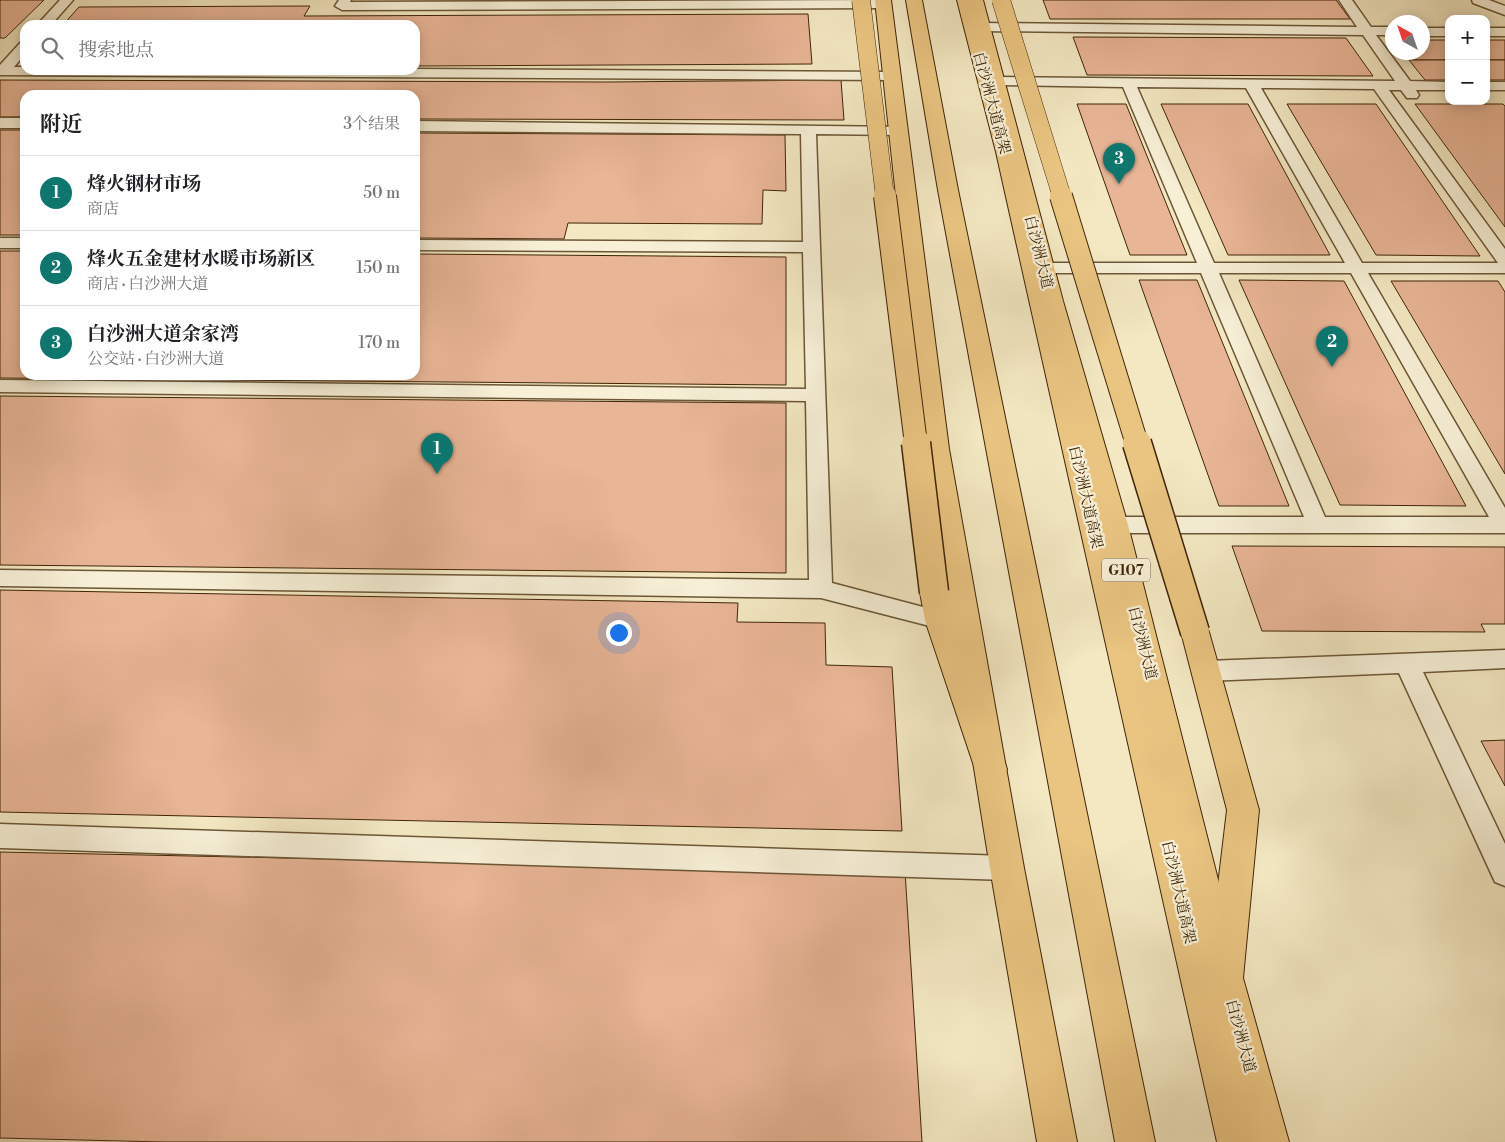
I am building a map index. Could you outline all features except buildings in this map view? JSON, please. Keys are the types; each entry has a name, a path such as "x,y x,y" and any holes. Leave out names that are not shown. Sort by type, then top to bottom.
{"main road":[{"path":"914,0 948,190 1135,1142"},
{"name":"白沙洲大道高架","path":"965,0 1006,152 1237,1142"},
{"name":"白沙洲大道","path":"974,0 1044,268 1115,525 1225,978 1269,1142"},
{"path":"1001,0 1208,671 1243,810 1225,978"},
{"path":"876,1 892,76 936,449 946,613"},
{"path":"876,1 946,613 991,770 1057,1142"}],"lane":[{"path":"49,20 67,0"},
{"path":"345,0 342,6 876,1"},
{"path":"1345,0 1409,91 1445,96"},
{"path":"1478,0 1505,11"},
{"path":"982,27 1385,31"},
{"path":"1430,32 1445,32"},
{"path":"1490,32 1505,32"},
{"path":"1,71 20,51"},
{"path":"1,71 20,71"},
{"path":"420,73 892,76"},
{"path":"997,86 1382,91 1409,91 1445,86"},
{"path":"1490,86 1505,86"},
{"path":"1130,88 1318,525"},
{"path":"1115,525 1504,525 1254,89"},
{"path":"1382,91 1505,261"},
{"path":"1490,97 1505,97"},
{"path":"0,123 20,123"},
{"path":"420,126 898,130"},
{"path":"808,129 821,589"},
{"path":"0,243 20,243"},
{"path":"420,245 812,247"},
{"path":"1044,268 1505,268"},
{"path":"0,386 816,395"},
{"path":"0,578 821,589 946,613"},
{"path":"1208,671 1505,659"},
{"path":"1407,663 1505,873"},
{"path":"0,836 1007,868"}],"place":[{"name":"白沙洲大道余家湾","path":"1119,184"},
{"name":"烽火五金建材水暖市场新区","path":"1332,367"},
{"name":"烽火钢材市场","path":"437,474"}]}
